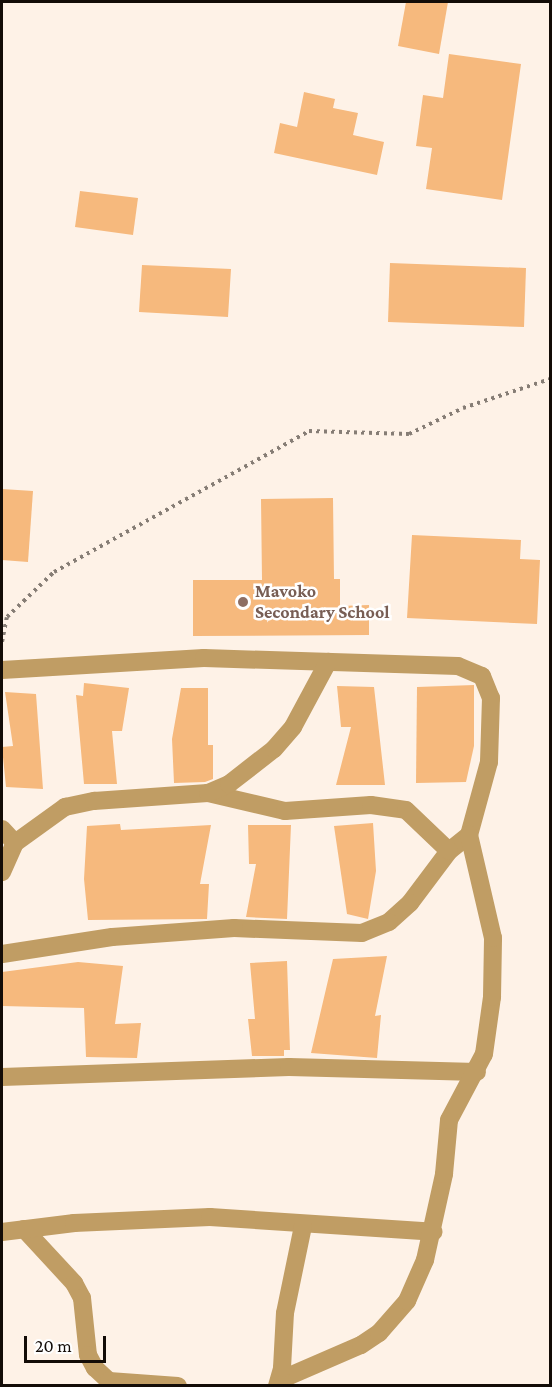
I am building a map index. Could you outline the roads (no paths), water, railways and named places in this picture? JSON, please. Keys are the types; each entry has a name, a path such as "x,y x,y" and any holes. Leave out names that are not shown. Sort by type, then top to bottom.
{"street":[{"path":"2,670 204,658 458,666 482,676 491,698 489,762 469,835 493,938 489,1025 477,1072 449,1120 433,1232 417,1282 395,1317 361,1346 279,1383 285,1313 303,1226"},
{"path":"208,793 229,784 274,749 293,728 328,662"},
{"path":"2,872 15,843 65,807 94,801 208,793 285,811 388,806 406,810 449,851"},
{"path":"2,829 15,843"},
{"path":"2,954 112,937 234,928 362,933 389,922 410,903 449,851 469,835"},
{"path":"2,1077 289,1067 477,1072"},
{"path":"2,1232 210,1217 303,1226 433,1232"},
{"path":"24,1229 74,1283 82,1298 88,1355 95,1368 109,1381 178,1386"}],"place":[{"name":"Mavoko Secondary School","path":"243,602"}]}
